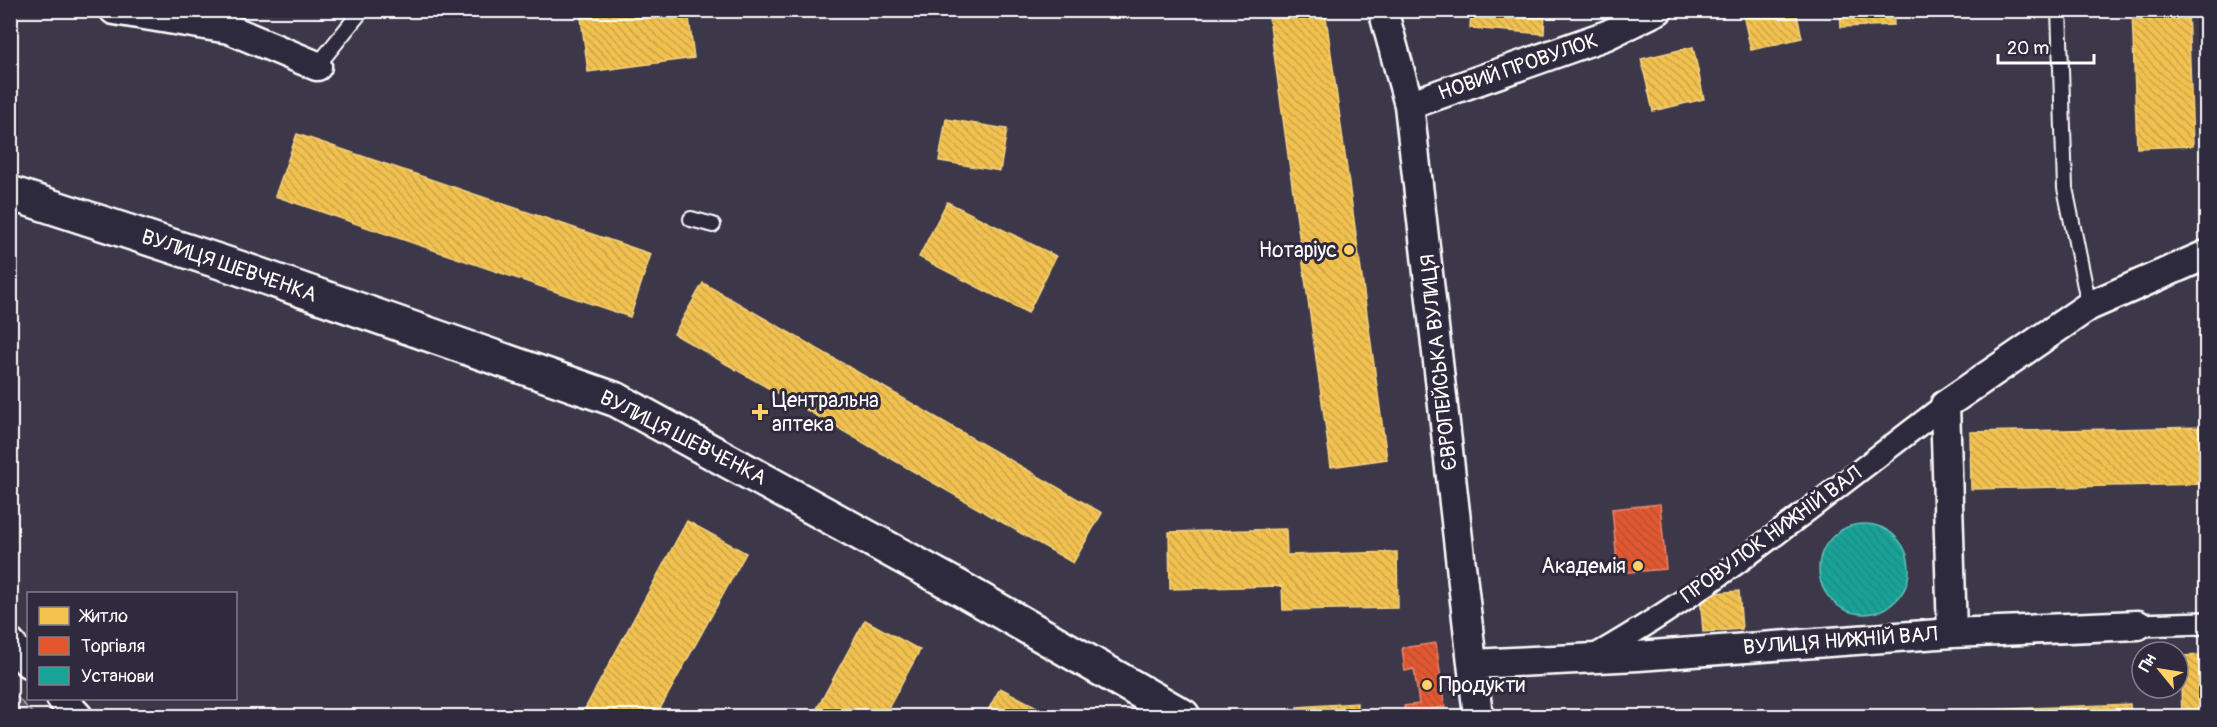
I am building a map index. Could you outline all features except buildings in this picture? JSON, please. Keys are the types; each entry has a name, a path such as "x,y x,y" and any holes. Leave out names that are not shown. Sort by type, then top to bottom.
{"main road":[{"name":"ВУЛИЦЯ ШЕВЧЕНКА","path":"10,193 239,268 617,400 958,587 1183,717"}],"street":[{"path":"114,10 229,29 317,66"},
{"name":"ЄВРОПЕЙСЬКА ВУЛИЦЯ","path":"1383,10 1409,105 1478,717"},
{"name":"НОВИЙ ПРОВУЛОК","path":"1409,105 1607,35 1658,10"},
{"name":"ПРОВУЛОК НИЖНІЙ ВАЛ","path":"1592,657 1642,629 1945,405 2089,306 2206,255"},
{"path":"1945,405 1952,633"},
{"name":"ВУЛИЦЯ НИЖНІЙ ВАЛ","path":"1473,664 1592,657 1638,657 1952,633 2206,622"},
{"path":"10,643 27,662"},
{"path":"62,700 78,717"}],"lane":[{"path":"317,66 362,10"},
{"path":"2059,10 2065,188 2089,306"},
{"path":"691,219 713,225"}],"shaded area":[{"path":"11,691 35,716 11,716"}],"place":[{"name":"Нотаріус","path":"1349,250"},
{"name":"Центральна аптека","path":"760,412"},
{"name":"Академія","path":"1638,566"},
{"name":"Продукти","path":"1427,685"}]}
